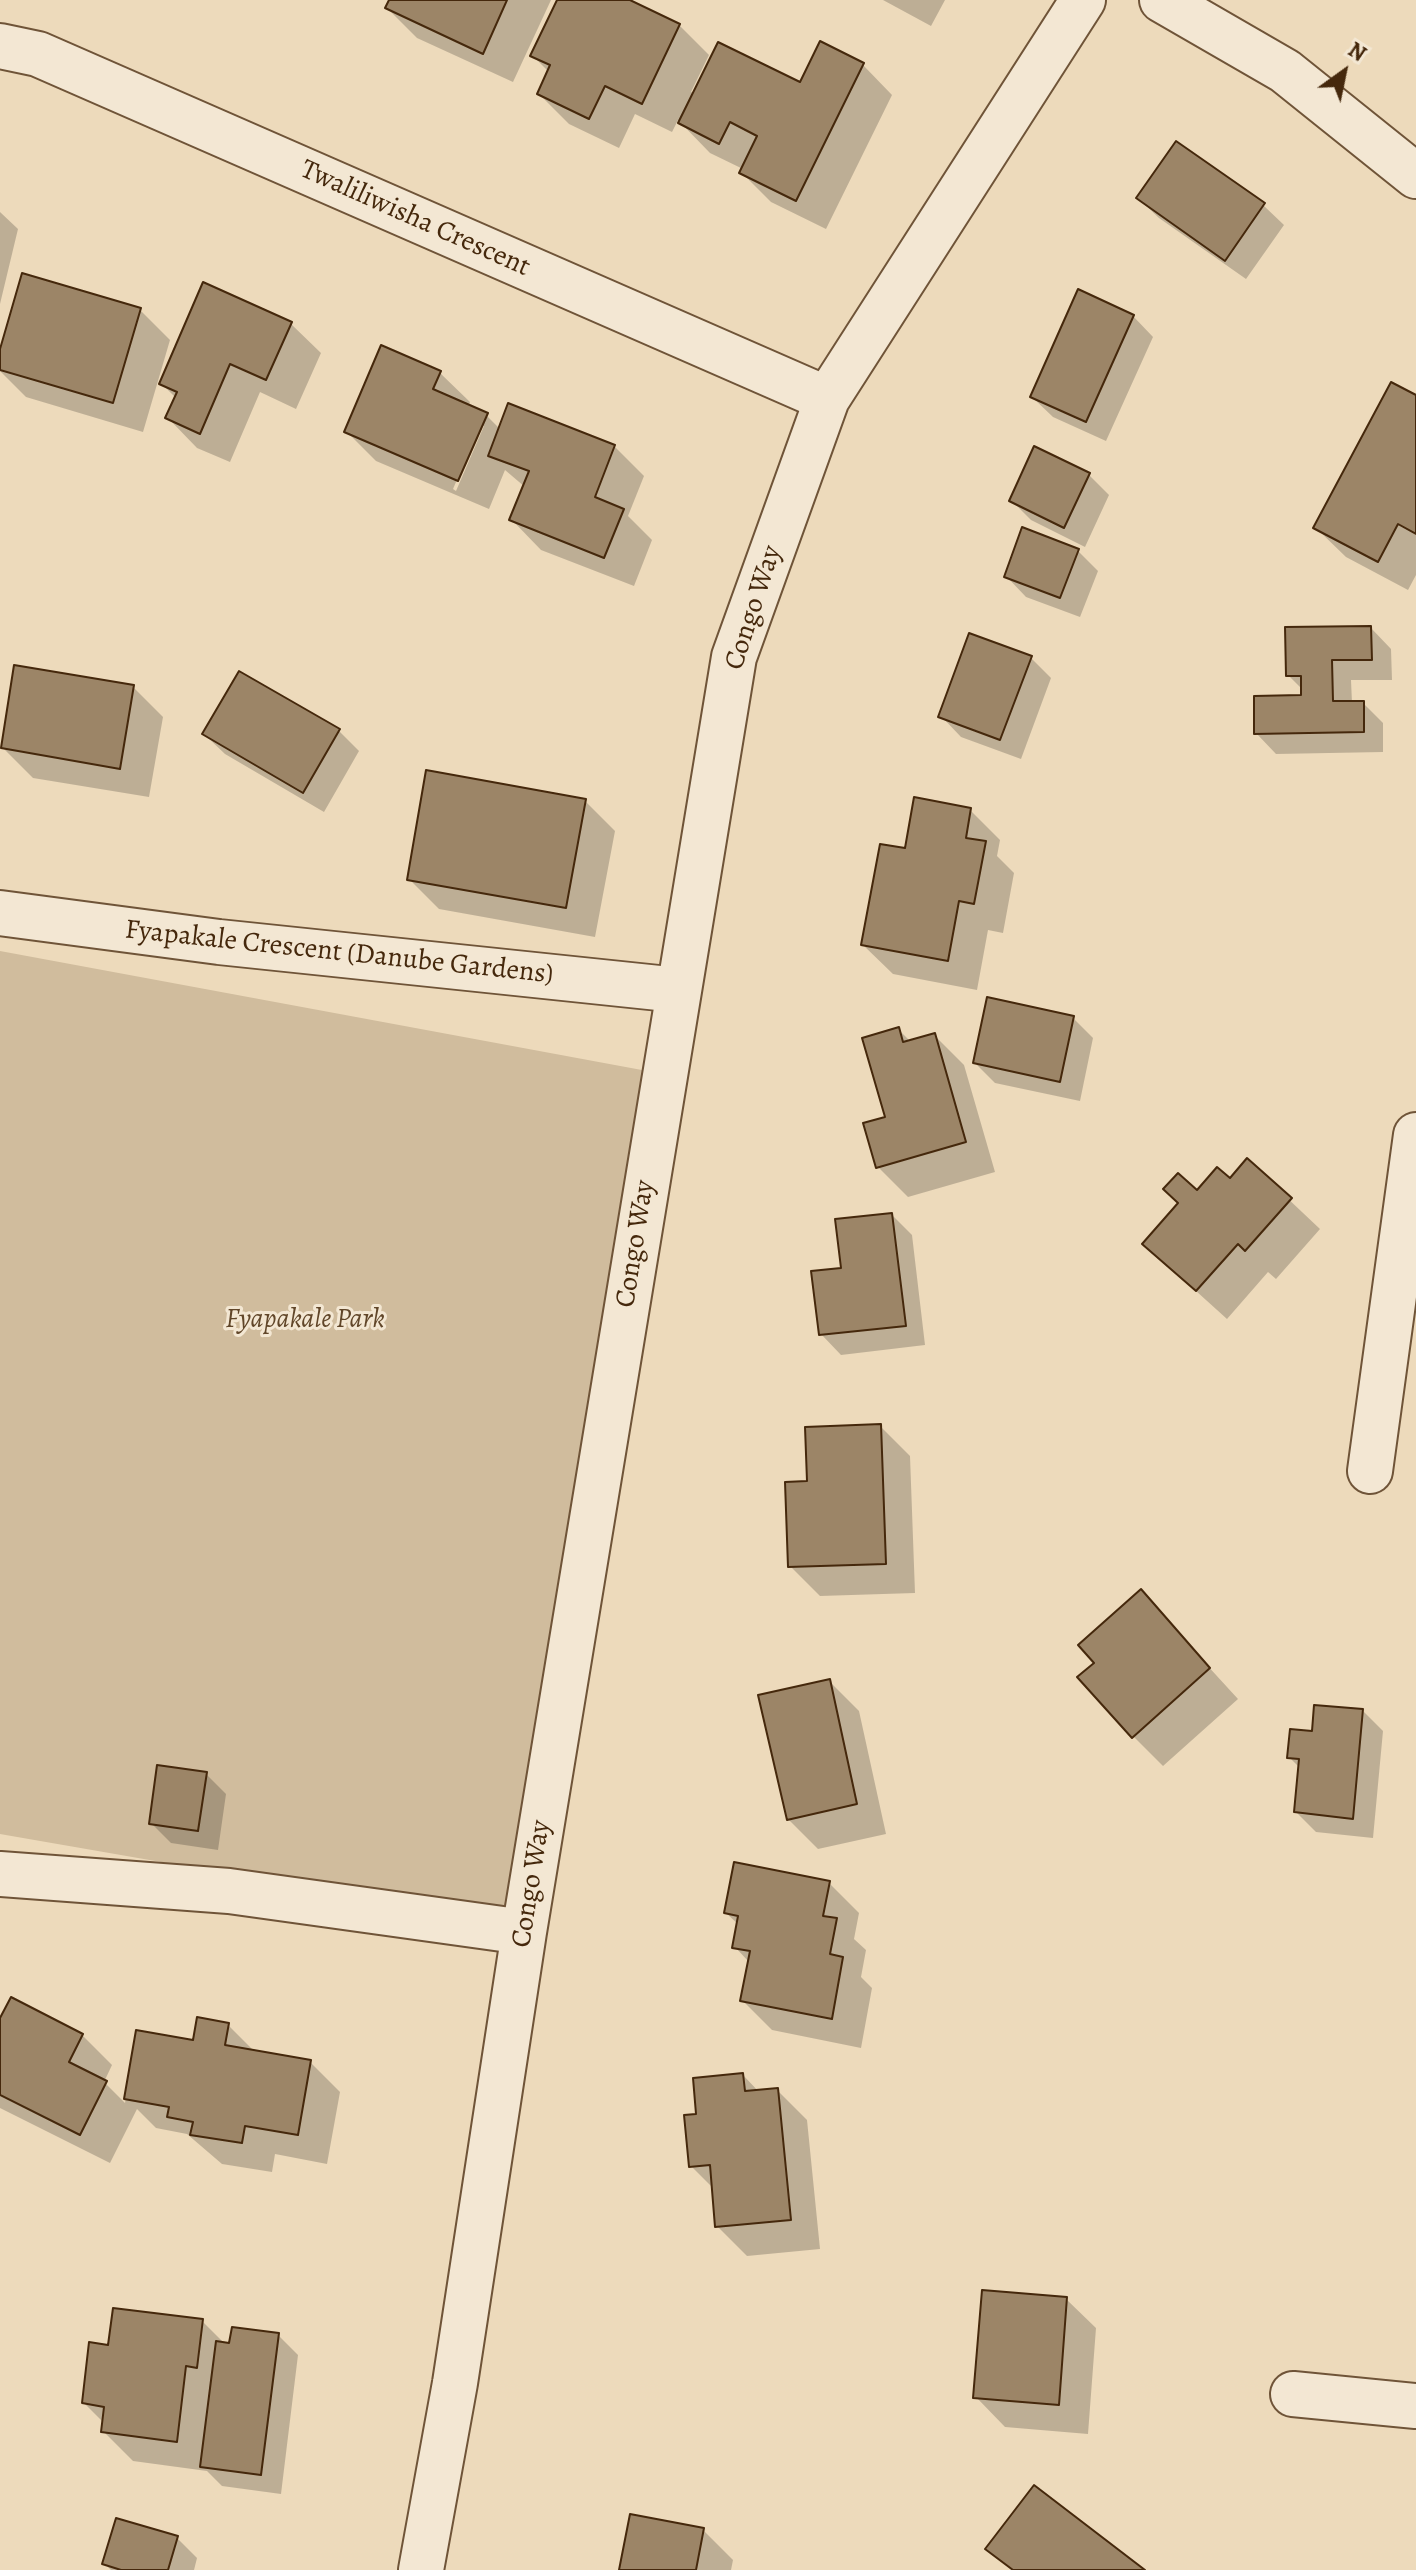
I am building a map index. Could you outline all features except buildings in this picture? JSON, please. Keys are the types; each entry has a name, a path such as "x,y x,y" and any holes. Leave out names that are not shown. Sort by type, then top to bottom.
{"street":[{"name":"Congo Way","path":"421,2570 455,2383 524,1932 734,657 827,399 1083,0"},
{"path":"1162,0 1285,71 1416,176"},
{"name":"Twaliliwisha Crescent","path":"0,46 38,54 827,399"},
{"name":"Fyapakale Crescent (Danube Gardens)","path":"0,913 219,942 678,990"},
{"path":"1370,1471 1416,1135"},
{"path":"0,1874 229,1891 524,1932"},
{"path":"1293,2394 1416,2406"}],"green space":[{"name":"Fyapakale Park","path":"0,951 658,1073 512,1923 0,1834"}]}
